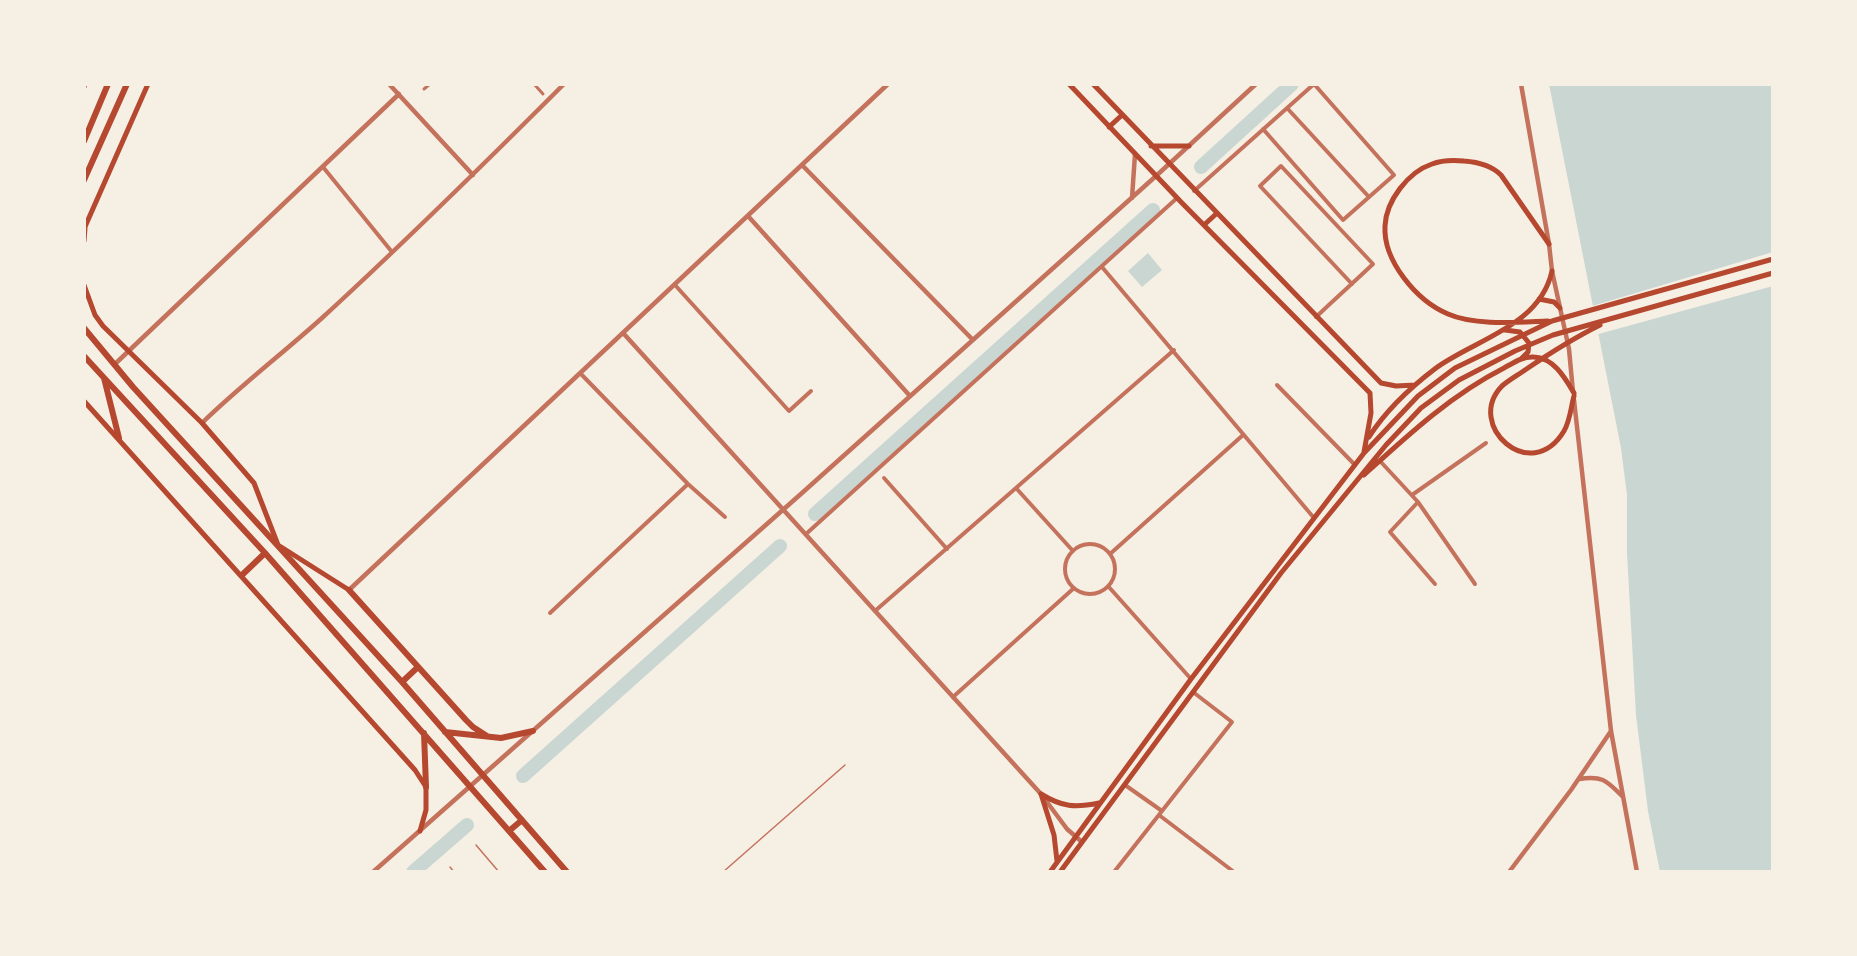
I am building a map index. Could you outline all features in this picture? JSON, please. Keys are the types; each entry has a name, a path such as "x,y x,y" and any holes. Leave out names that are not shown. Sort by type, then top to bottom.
{"main road":[{"path":"84,141 108,84"},
{"path":"84,180 127,84"},
{"path":"84,241 85,227 148,84"},
{"path":"1069,84 1177,198 1370,393 1371,412 1364,453"},
{"path":"1093,84 1216,214 1382,383 1396,386 1415,385"},
{"path":"1109,127 1122,115"},
{"path":"1151,146 1189,146"},
{"path":"1549,244 1523,204 1495,168 1470,161 1433,163 1414,174 1398,192 1387,215 1385,228 1395,263 1411,288 1426,301 1448,314 1479,320 1552,321"},
{"path":"1204,225 1216,214"},
{"path":"1050,872 1191,679 1364,453 1413,401 1455,368 1552,321 1773,259"},
{"path":"1367,440 1378,423 1415,385 1438,367 1505,330 1533,307 1549,286 1552,271"},
{"path":"1060,872 1281,573 1386,445 1421,408 1459,380 1515,351 1553,335 1773,273"},
{"path":"84,285 95,315 202,423 254,483 278,545 349,590 473,728 487,736"},
{"path":"1539,299 1554,302 1560,308"},
{"path":"1521,359 1535,357 1548,361 1556,368 1574,394 1566,426 1555,443 1531,454 1510,448 1492,421 1492,406 1502,386 1562,345 1608,321"},
{"path":"84,328 133,387 402,682 567,872"},
{"path":"1350,488 1449,401 1521,359 1528,352 1529,343 1520,332 1505,330"},
{"path":"84,356 265,554 545,872"},
{"path":"104,377 119,438"},
{"path":"84,401 405,757 426,787"},
{"path":"242,575 265,554"},
{"path":"402,682 418,667"},
{"path":"445,732 501,738 533,730"},
{"path":"420,831 426,810 423,732"},
{"path":"1041,794 1058,804 1085,806 1099,803"},
{"path":"1041,794 1054,835 1057,863"},
{"path":"509,831 522,820"}],"street":[{"path":"389,84 473,175"},
{"path":"424,89 430,84"},
{"path":"534,84 543,94"},
{"path":"202,423 236,390 321,319 473,175 564,84"},
{"path":"349,590 582,374 888,84"},
{"path":"373,872 973,340 1256,84"},
{"path":"1194,191 1263,129 1314,84 1394,175 1343,220 1263,129"},
{"path":"1521,84 1552,271 1569,349 1611,731 1637,872"},
{"path":"115,364 399,94"},
{"path":"1287,108 1368,197"},
{"path":"1132,198 1135,154"},
{"path":"802,165 973,340"},
{"path":"1316,317 1352,284 1373,264 1281,166 1260,186 1352,284"},
{"path":"322,167 392,252"},
{"path":"806,534 1177,198"},
{"path":"748,216 910,396"},
{"path":"1102,267 1314,519"},
{"path":"675,285 789,411 811,391"},
{"path":"624,334 1041,794 1075,837 1082,842"},
{"path":"875,611 1174,350"},
{"path":"582,374 688,484 725,517"},
{"path":"1277,385 1355,465"},
{"path":"1110,554 1243,435"},
{"path":"1412,495 1486,443"},
{"path":"1380,461 1418,502 1475,584"},
{"path":"884,478 947,549"},
{"path":"550,613 688,484"},
{"path":"1016,488 1073,550"},
{"path":"1418,502 1390,532 1435,584"},
{"path":"1088,544 1096,545 1110,554 1115,573 1103,591 1088,594 1074,588 1066,577 1065,570 1073,550 1088,544"},
{"path":"1108,586 1191,679"},
{"path":"952,697 1074,588"},
{"path":"1114,872 1232,722 1193,692"},
{"path":"1509,872 1579,779 1611,731"},
{"path":"1579,779 1594,777 1609,783 1623,797"},
{"path":"1125,784 1234,872"}],"lane":[{"path":"723,872 845,765"},
{"path":"476,845 499,872"},
{"path":"450,867 454,872"}],"shaded area":[{"path":"1549,84 1771,84 1773,100 1773,872 1660,872 1648,811 1636,715 1627,553 1627,495 1621,448"},
{"path":"1148,253 1162,270 1142,287 1128,271"}],"pier":[{"path":"1773,252 1773,286 1595,335 1589,307"}],"waterway":[{"path":"1201,167 1292,84"},
{"path":"815,514 1153,210"},
{"path":"523,776 780,546"},
{"path":"413,872 467,825"}]}
